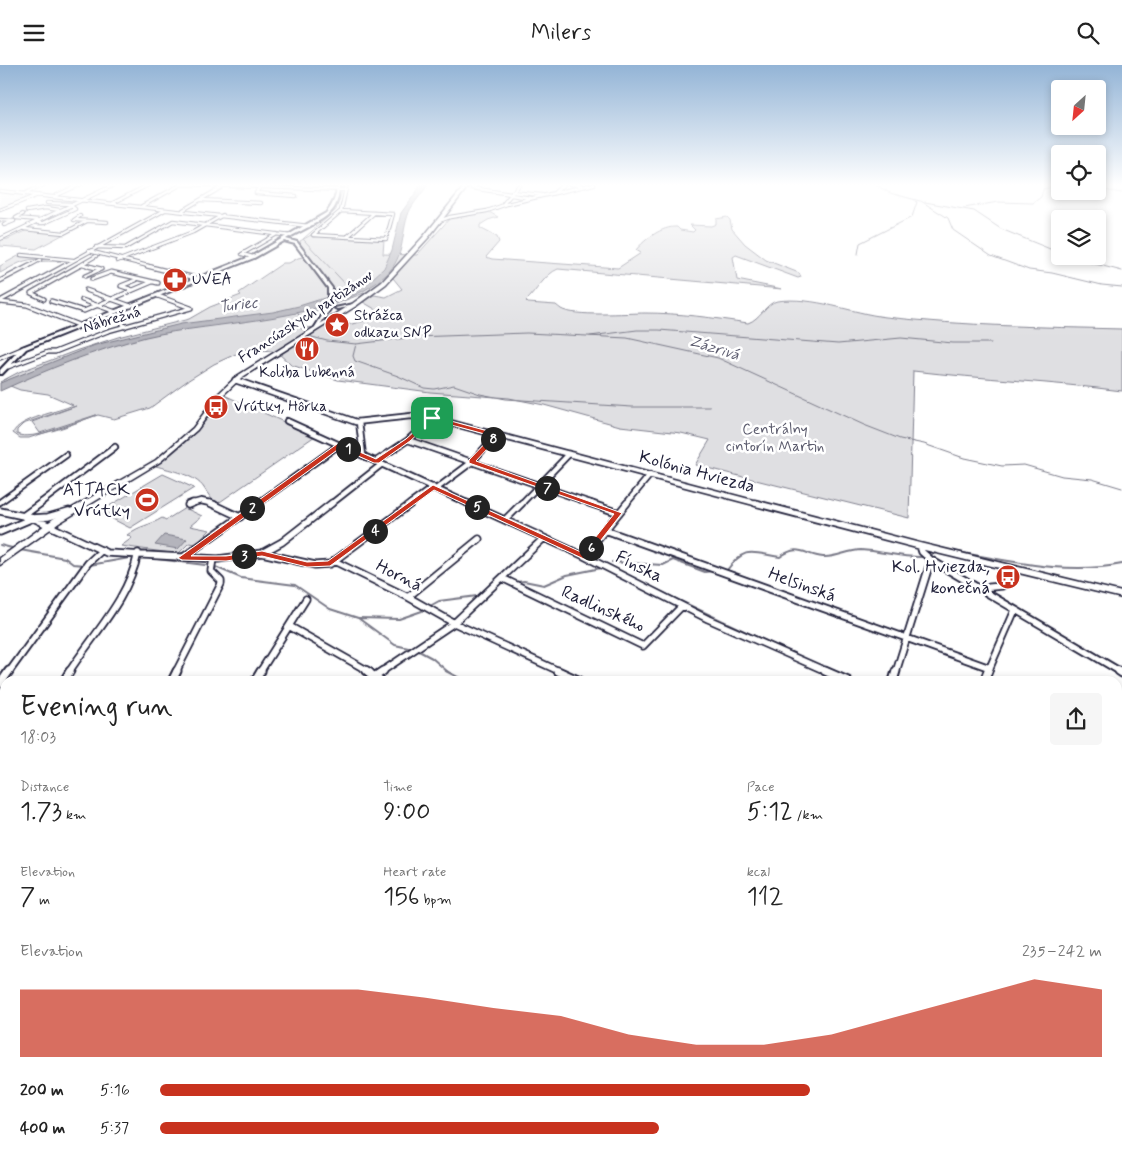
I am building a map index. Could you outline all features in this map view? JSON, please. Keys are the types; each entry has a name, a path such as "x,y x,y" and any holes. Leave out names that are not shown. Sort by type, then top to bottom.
{"main road":[{"name":"Francúzskych partizánov","path":"0,562 48,526 143,471 174,449 195,429 220,395 235,380 316,327 354,305 388,279 427,235"}],"street":[{"path":"0,301 118,235"},
{"path":"117,249 127,247 147,235"},
{"path":"117,261 185,235"},
{"path":"253,257 242,254 275,235"},
{"path":"284,235 291,236"},
{"path":"313,235 385,239 386,235"},
{"path":"1,356 193,282 253,257 291,236"},
{"path":"285,239 296,243 326,283 331,295 330,305 316,327"},
{"path":"96,247 135,253"},
{"path":"87,252 193,282"},
{"path":"87,252 200,279"},
{"path":"21,255 74,260"},
{"path":"44,299 31,293 96,256"},
{"path":"0,281 40,260"},
{"path":"82,264 101,269 85,276"},
{"path":"92,279 111,271 158,283"},
{"path":"133,290 121,287 136,280"},
{"path":"51,301 84,311 152,282"},
{"path":"86,290 132,306"},
{"name":"Nábrežná","path":"8,367 125,327 191,308 158,296"},
{"path":"82,300 98,305 113,313 125,327"},
{"path":"0,301 26,305 81,326"},
{"path":"330,305 346,310"},
{"path":"337,308 354,305"},
{"path":"0,373 8,367 24,348"},
{"path":"1,356 13,361"},
{"name":"Kolónia Hviezda","path":"235,380 359,422 411,415 432,418 920,546 1122,595"},
{"path":"33,518 102,550 114,553 182,558 212,563 262,553 282,542 408,440 432,418"},
{"name":"Fínska","path":"287,421 584,556 682,606 837,676"},
{"path":"359,422 363,455"},
{"path":"262,553 315,565 330,564 472,462 496,435"},
{"path":"408,440 619,513"},
{"path":"182,558 339,445"},
{"path":"23,516 115,447"},
{"path":"506,520 569,454"},
{"path":"0,502 66,455"},
{"path":"584,556 650,475"},
{"path":"188,505 196,500 205,500 240,517"},
{"path":"0,511 33,518 55,516 80,507"},
{"path":"0,532 33,518"},
{"name":"Helsinská","path":"605,530 990,668"},
{"path":"382,676 454,623 544,538"},
{"path":"408,597 479,539"},
{"path":"920,546 922,552 931,560 1122,673"},
{"path":"7,676 87,565 102,550"},
{"path":"67,676 125,589 136,568 138,556"},
{"path":"894,676 931,560"},
{"name":"Horná","path":"334,561 408,597 454,623 569,676"},
{"path":"175,676 221,584 212,572 212,563"},
{"path":"978,588 1002,586 1015,575 1015,570"},
{"name":"Radlinského","path":"502,578 642,646 682,606"},
{"path":"258,676 306,599"},
{"path":"986,676 1015,610"},
{"path":"289,626 373,676"}],"green space":[{"path":"17,235 62,235 36,249 0,246 0,240"},
{"name":"Centrálny cintorín Martin","path":"311,235 384,240 383,254 417,255 435,235 493,235 497,237 499,242 486,257 492,259 618,268 641,253 636,250 654,235 737,235 745,244 766,260 799,273 801,277 798,278 736,255 733,257 737,280 782,289 558,269 545,279 526,301 528,303 556,305 561,309 577,313 671,314 748,323 773,302 791,300 819,303 873,315 916,320 1004,326 1122,329 1122,391 913,371 909,518 695,465 710,440 681,433 620,426 544,405 509,398 430,392 338,380 291,365 277,352 249,348 214,364 150,408 114,419 98,415 88,418 96,415 40,433 32,422 76,406 23,424 17,430 17,434 24,436 43,433 29,438 20,438 13,433 23,423 31,419 73,405 48,394 20,390 0,382 19,372 78,350 118,337 189,319 210,307 241,295 239,293 283,263 289,263 307,256 301,248 300,241","holes":["393,278 402,289 386,297 374,295 363,302 385,315 352,324 335,324 301,329 313,313 369,291"]},
{"path":"20,255 66,260 38,262 41,260 35,259 20,263 0,273 0,266"},
{"path":"224,395 315,436 217,504 200,483 182,474 156,466 193,434 209,417"},
{"name":"ATTACK Vrútky","path":"163,474 194,488 130,528 99,512"},
{"path":"185,508 202,516 190,526 210,530 196,544 189,543 178,554 121,546 132,538 127,535 140,527 162,518 166,520"}],"shaded area":[{"path":"396,235 403,235 397,260 386,275 364,291 337,302 272,318 173,332 127,342 72,361 0,391 0,383 95,345 181,324 273,312 353,289 373,278 384,268 392,250"},
{"path":"164,535 187,539 178,549 155,545"}],"waterway":[{"path":"308,235 303,239 352,291"},
{"path":"858,254 860,243 876,235"},
{"path":"960,235 991,256 1029,270 1052,273 1102,285 1122,287"},
{"path":"1016,235 1051,249"},
{"path":"1099,265 1122,271"},
{"name":"Zázrivá","path":"297,312 312,337 327,341 356,344"},
{"path":"590,336 637,330 659,330 838,344 901,338 953,343 991,343"},
{"name":"Zázrivá","path":"356,344 415,337 527,333 627,338 718,358 864,425 900,439 924,444 964,458 1002,466 1024,465 1062,476 1092,479 1122,488"},
{"path":"356,344 353,356 355,361 398,376 424,388 434,389 454,385 480,394 506,399 632,407 710,407"},
{"path":"0,545 16,549"},
{"path":"20,550 65,558 73,564 85,565"},
{"path":"724,570 727,570 739,557 750,553 780,557 797,550 816,556 828,557 861,550 923,557"},
{"path":"957,552 1019,563 1060,567 1081,568 1122,564"},
{"path":"930,555 937,553"},
{"path":"90,565 135,557"},
{"path":"149,558 213,566 241,578 295,585 330,609 358,618 395,645 413,649"},
{"path":"612,562 663,565 673,560 705,572 712,571"},
{"path":"517,582 524,581 544,585 567,575 601,568"},
{"path":"653,588 789,652"},
{"path":"430,606 439,601 477,596"},
{"path":"359,618 399,619 422,611"},
{"path":"417,650 432,658 448,672"},
{"path":"446,671 456,676"}],"place":[{"name":"UVEA","path":"175,280"},
{"name":"Strážca odkazu SNP","path":"337,325"},
{"name":"Koliba Lubenná","path":"307,349"},
{"name":"Vrútky, Hôrka","path":"216,407"},
{"name":"ATTACK Vrútky","path":"147,500"},
{"name":"Kol. Hviezda, konečná","path":"1008,577"}],"route":[{"path":"432,418 496,435 472,462 619,513 584,556 433,487 330,564 307,564 262,553 226,559 182,558 339,445 376,461 408,440 432,418"}],"water label":[{"name":"Turiec","path":"238,305"}]}
